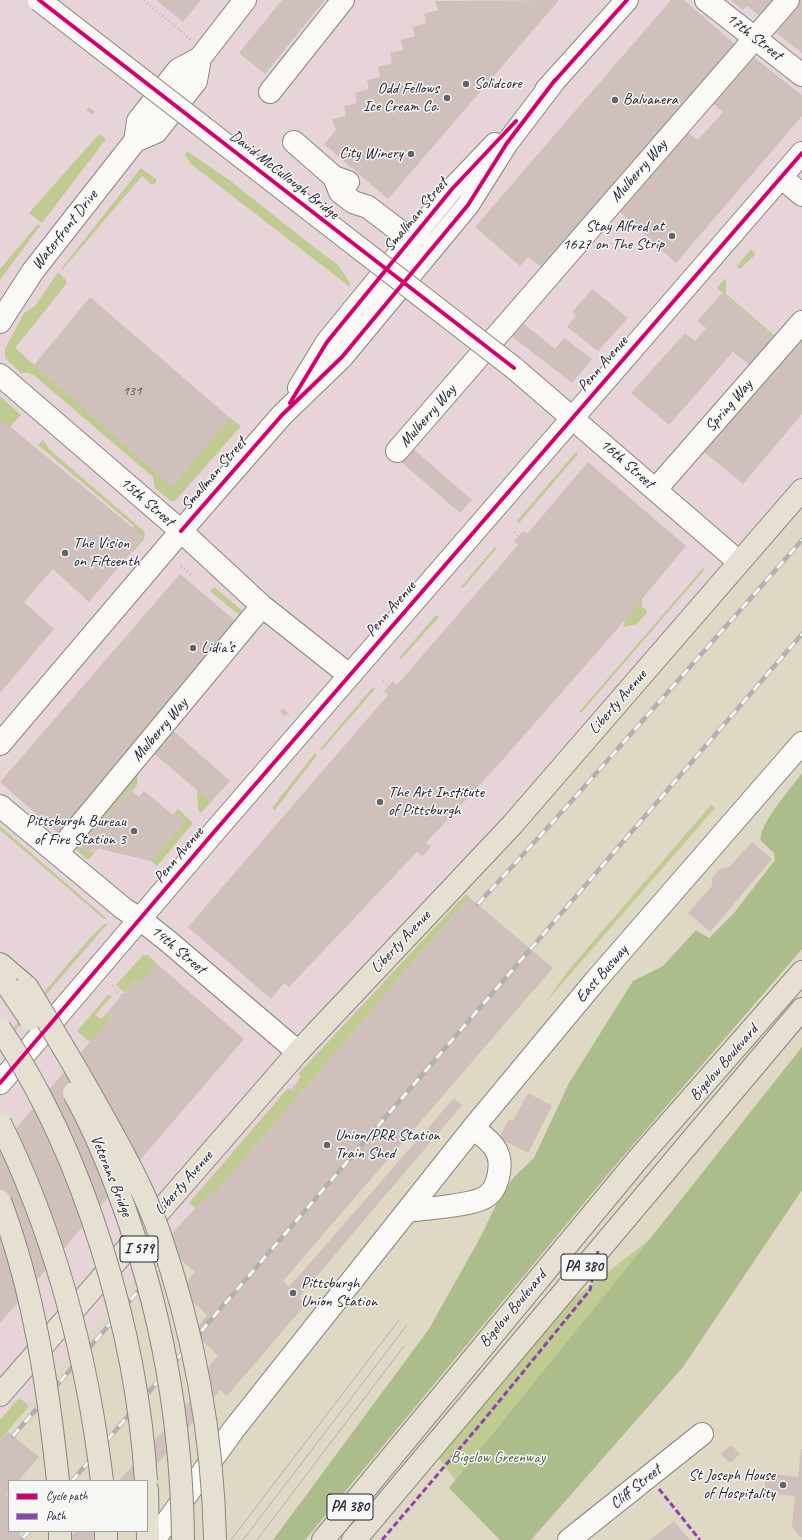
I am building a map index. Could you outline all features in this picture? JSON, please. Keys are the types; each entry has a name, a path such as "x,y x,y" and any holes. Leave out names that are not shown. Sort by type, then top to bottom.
{"main road":[{"name":"Liberty Avenue","path":"0,1395 298,1052 512,825 802,490"},
{"path":"0,964 27,987 52,1026 130,1166 159,1231 181,1302 199,1384 210,1455 215,1540"},
{"name":"Bigelow Boulevard","path":"323,1540 634,1164 802,972"},
{"name":"Veterans Bridge","path":"0,976 45,1040 78,1100 109,1168 135,1238 153,1296 176,1422 183,1483 183,1540"},
{"name":"Bigelow Boulevard","path":"358,1535 802,1009"},
{"path":"0,1030 43,1103 69,1160 91,1218 113,1285 131,1360 144,1445 146,1480"},
{"path":"0,1123 36,1204 55,1256 70,1306 86,1376 102,1480"},
{"path":"0,1201 8,1223 27,1290 40,1345 58,1480"}],"street":[{"name":"David McCullough Bridge","path":"39,0 514,368"},
{"name":"Waterfront Drive","path":"0,322 12,301 33,271 135,142 156,132 196,81 202,55 245,0"},
{"path":"270,92 343,0"},
{"name":"Smallman Street","path":"282,416 327,342 452,189 555,80 627,0"},
{"name":"17th Street","path":"706,0 802,74"},
{"name":"Mulberry Way","path":"397,451 493,343 534,293 788,0"},
{"name":"Smallman Street","path":"0,744 181,531 282,416 342,357 468,205 507,143 555,80"},
{"path":"294,142 334,177 350,183 362,194 368,207 410,240 433,248"},
{"name":"Penn Avenue","path":"0,1083 350,675 802,153"},
{"path":"781,177 802,195"},
{"path":"407,279 493,343"},
{"name":"Spring Way","path":"656,489 802,322"},
{"name":"16th Street","path":"514,368 573,417 739,562"},
{"name":"15th Street","path":"0,375 181,531 262,606 350,675"},
{"name":"Mulberry Way","path":"57,853 262,606"},
{"name":"East Busway","path":"154,1540 234,1429 409,1211 473,1128 596,980 802,743"},
{"name":"14th Street","path":"0,806 124,909 140,919 298,1052"},
{"path":"409,1211 474,1202 486,1197 494,1189 499,1178 499,1156 490,1140 473,1128"},
{"name":"Cliff Street","path":"569,1540 702,1434"}],"path":[{"path":"144,0 202,55"},
{"path":"514,532 518,536"},
{"path":"181,566 191,575"},
{"path":"383,681 389,685"},
{"path":"112,986 122,995"}],"shaded area":[{"path":"0,0 802,0 802,511 468,881 0,1440"}],"green space":[{"path":"99,134 106,139 42,223 29,213"},
{"path":"187,151 229,180 338,265 350,283 350,287 191,164 185,155"},
{"path":"141,168 156,179 156,183 152,185 142,176 62,270 61,269"},
{"path":"38,224 40,226 0,280 0,269"},
{"path":"751,249 755,255 740,269 737,266"},
{"path":"58,272 67,283 15,348 172,486 230,418 241,426 175,501 171,501 155,488 153,477 35,376 29,373 21,373 5,358 5,349 24,313 35,306"},
{"path":"726,278 726,294 775,336 780,331 776,340 717,288"},
{"path":"0,396 21,415 3,434 0,435"},
{"path":"43,440 50,450 145,532 144,539 133,552 122,541 134,526 38,445"},
{"path":"576,452 578,454 519,523 517,521"},
{"path":"495,547 497,548 463,588 461,587"},
{"path":"703,568 705,569 581,713 579,712"},
{"path":"214,587 246,614 238,623 234,620 239,615 210,591"},
{"path":"642,599 642,607 647,610 647,613 637,624 623,627 625,620"},
{"path":"436,615 439,617 401,659 399,658"},
{"path":"373,687 375,689 322,750 320,749"},
{"path":"315,753 317,755 275,810 272,808"},
{"path":"802,773 802,949 613,1168 305,1540 273,1540 429,1329 480,1238 501,1195 514,1177 534,1158 569,1083 633,981 663,966 696,930 709,938 734,913 775,860 774,853 761,841 761,834 770,817"},
{"path":"136,774 138,782 136,787 132,791 129,789 83,842 81,848 86,852 93,851 98,848 88,860 74,848"},
{"path":"197,789 211,802 201,813 198,810"},
{"path":"711,805 715,808 545,1003 568,971"},
{"path":"178,809 193,823 157,866 151,861 185,821 175,812"},
{"path":"0,826 107,919 104,919 0,830"},
{"path":"466,894 469,897 214,1194 211,1191 196,1208 189,1203 288,1088 293,1091 299,1085 296,1083 301,1076 298,1074"},
{"path":"108,923 0,1048 0,1044 91,937 104,924"},
{"path":"143,955 148,955 157,964 140,984 135,980 124,992 116,985"},
{"path":"108,995 112,996 95,1015 101,1019 108,1012 112,1016 90,1042 77,1031"},
{"path":"802,1047 802,1190 683,1367 531,1540 500,1540 449,1488 626,1269"},
{"name":"Bigelow Greenway","path":"667,1226 501,1540 438,1457 568,1303"},
{"path":"20,1398 29,1406 0,1440 0,1420"}],"building":[{"path":"156,0 201,0 183,22"},
{"path":"282,0 325,0 265,74 239,53"},
{"path":"559,0 388,199 324,144 336,130 332,119 346,116 344,106 357,103 355,93 369,89 367,80 380,77 378,67 392,63 390,53 403,50 401,40 415,36 412,27 426,23 424,14 438,10 435,1"},
{"path":"671,0 684,0 738,47 545,270 528,257 520,266 475,227"},
{"path":"731,0 777,0 762,18 747,6 743,10"},
{"path":"799,0 802,0 802,53 773,30"},
{"path":"751,55 802,95 802,116 676,263 617,209 686,131 698,140 723,112 709,101"},
{"path":"89,107 95,112 93,115 86,110"},
{"path":"592,289 628,318 598,351 567,327 576,315 572,312"},
{"path":"722,293 776,340 752,367 733,352 669,425 631,393 685,333 695,341 706,328 697,321"},
{"path":"90,297 230,418 172,487 34,365"},
{"path":"521,322 555,349 564,338 592,359 572,383 510,335"},
{"path":"802,338 802,414 743,484 703,451"},
{"name":"The Vision on Fifteenth","path":"1,419 144,537 89,602 53,569 24,602 54,629 0,693 0,421"},
{"path":"412,448 472,500 460,513 400,461"},
{"name":"The Art Institute of Pittsburgh","path":"588,462 686,546 613,634 498,765 426,843 431,847 422,856 417,852 289,987 284,983 271,999 188,927 388,695 384,691 389,685 393,681 397,685 518,545 514,541 523,531 527,534"},
{"path":"180,574 238,623 59,834 0,782"},
{"path":"283,708 288,713 285,716 280,712"},
{"path":"170,728 230,781 211,802 151,751"},
{"name":"Pittsburgh Bureau of Fire Station 3","path":"129,789 139,797 144,791 173,815 175,812 185,821 151,861 96,848 88,852 83,851 81,846 83,842"},
{"path":"752,842 772,859 710,932 688,913 712,886 712,878 720,869 729,867"},
{"name":"Union/PRR Station Train Shed","path":"469,897 553,968 283,1281 289,1287 454,1098 462,1105 299,1297 306,1304 227,1396 220,1390 144,1480 120,1480 208,1380 202,1375 218,1355 193,1333 207,1315 180,1290 195,1272 172,1252 169,1237 211,1191 214,1194"},
{"path":"157,964 244,1039 0,1323 0,1147 112,1016 108,1012 122,995 135,980 140,984"},
{"path":"296,1083 299,1085 293,1091 291,1089"},
{"path":"528,1093 552,1106 528,1153 499,1138 509,1119 513,1121"},
{"path":"8,1432 39,1457 19,1480 8,1480 8,1492 6,1494 8,1495 8,1532 21,1532 19,1535 25,1540 0,1540 0,1440"},
{"path":"731,1445 740,1454 730,1463 721,1454"},
{"name":"St Joseph House of Hospitality","path":"801,1449 802,1537 800,1537 792,1527 795,1496 764,1493 766,1473 798,1477"},
{"path":"674,1521 690,1540 650,1540"},
{"path":"75,1532 100,1532 93,1540 68,1540"}],"tram line":[{"path":"231,1540 399,1320"},
{"path":"243,1540 407,1325"},
{"path":"257,1540 404,1346"}],"railway":[{"path":"478,904 569,804 802,540"},
{"path":"73,1480 802,634"},
{"path":"13,1436 172,1252"},
{"path":"23,1538 28,1532"}],"marked path":[{"path":"382,1540 483,1421 590,1290 598,1251"},
{"path":"659,1489 700,1540"}],"cycle path":[{"path":"39,0 514,368"},
{"path":"551,85 627,0"},
{"path":"181,531 282,415 342,357 468,205 507,143 555,80"},
{"path":"290,403 327,342 452,189 516,121"},
{"path":"0,1083 214,832 802,153"}],"place":[{"name":"Solidcore","path":"466,84"},
{"name":"Odd Fellows Ice Cream Co.","path":"447,98"},
{"name":"Balvanera","path":"615,100"},
{"name":"City Winery","path":"411,154"},
{"name":"Stay Alfred at 1627 on The Strip","path":"672,236"},
{"name":"The Vision on Fifteenth","path":"65,553"},
{"name":"Lidia’s","path":"193,648"},
{"name":"The Art Institute of Pittsburgh","path":"380,802"},
{"name":"Pittsburgh Bureau of Fire Station 3","path":"134,831"},
{"name":"Union/PRR Station Train Shed","path":"327,1145"},
{"name":"Pittsburgh Union Station","path":"293,1293"},
{"name":"St Joseph House of Hospitality","path":"783,1485"}]}
